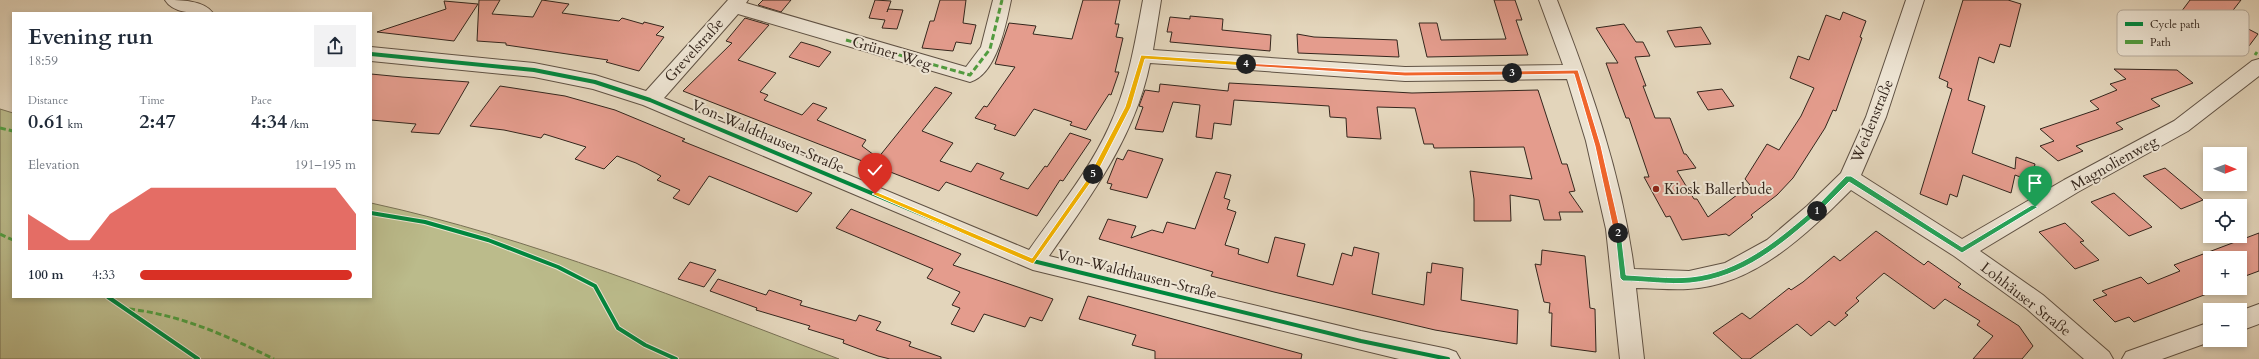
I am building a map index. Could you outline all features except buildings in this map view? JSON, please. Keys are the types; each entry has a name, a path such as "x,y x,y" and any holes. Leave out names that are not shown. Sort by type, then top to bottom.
{"street":[{"path":"174,0 202,12"},
{"name":"Grüner Weg","path":"736,3 970,75 990,49 1002,0"},
{"path":"1033,261 1099,165 1128,107 1143,56 1152,0"},
{"path":"1548,0 1576,72 1600,154 1617,228 1632,359"},
{"name":"Weidenstraße","path":"1623,278 1689,280 1711,277 1730,271 1775,246 1815,212 1849,178 1876,117 1915,0"},
{"name":"Grevelstraße","path":"650,100 736,3"},
{"name":"Von-Waldthausen-Straße","path":"372,54 534,70 595,82 650,100 1033,261 1353,340 1448,359"},
{"path":"1143,56 1405,74 1576,72"},
{"name":"Magnolienweg","path":"1962,250 2071,186 2181,126 2259,66"},
{"name":"Lohhäuser Straße","path":"1849,178 1962,250 2035,302 2101,359"},
{"path":"2247,318 2259,314"},
{"path":"2134,359 2203,334"}],"green space":[{"path":"0,109 12,113 12,298 372,298 372,203 431,217 549,252 666,293 839,359 0,359"}],"marked path":[{"path":"846,40 970,75 990,49 1002,0"},
{"path":"0,128 12,131"},
{"path":"0,234 12,240"},
{"path":"129,309 167,315 203,326 274,359"}],"cycle path":[{"path":"372,54 534,70 595,82 650,100 1033,261 1361,341 1448,359"},
{"path":"372,213 425,222 488,240 558,267 595,286 618,328 645,345 676,359"},
{"path":"109,298 198,359"}],"place":[{"name":"Kiosk Ballerbude","path":"1656,189"}],"route":[{"path":"875,194 1033,261 1099,165 1128,107 1143,56 1285,67 1405,74 1576,72 1598,146 1617,228 1623,278 1689,280 1711,277 1730,271 1775,246 1815,212 1849,178 1962,250 2035,207"}]}
